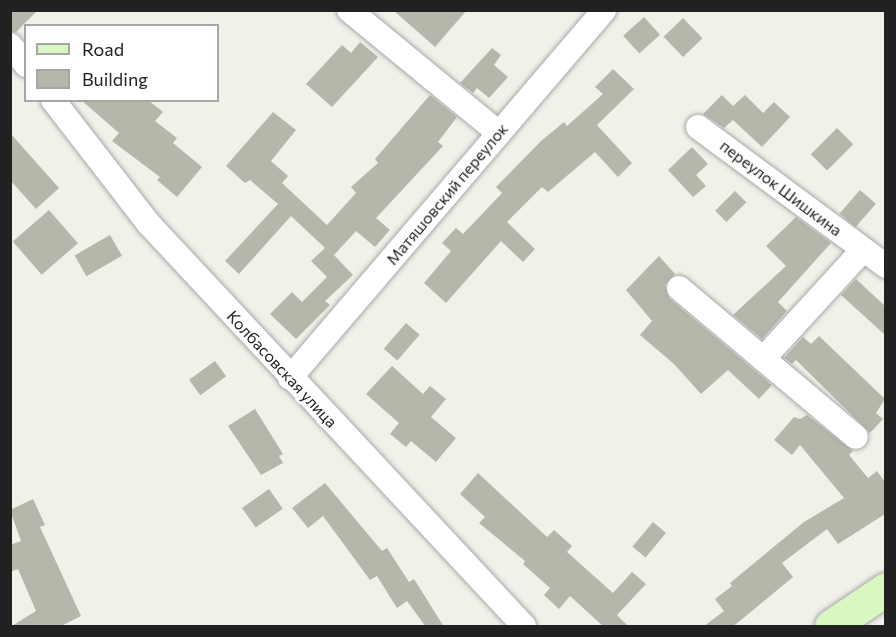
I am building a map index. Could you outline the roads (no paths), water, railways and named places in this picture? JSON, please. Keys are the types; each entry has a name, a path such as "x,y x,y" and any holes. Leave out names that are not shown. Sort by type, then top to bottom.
{"main road":[{"path":"831,627 885,588"}],"street":[{"path":"349,10 499,133"},
{"name":"Матяшовский переулок","path":"290,378 604,10"},
{"path":"10,45 24,62"},
{"name":"Колбасовская улица","path":"55,102 148,223 524,627"},
{"name":"переулок Шишкина","path":"698,127 885,266"},
{"path":"763,359 863,250"},
{"path":"679,288 856,437"}]}
